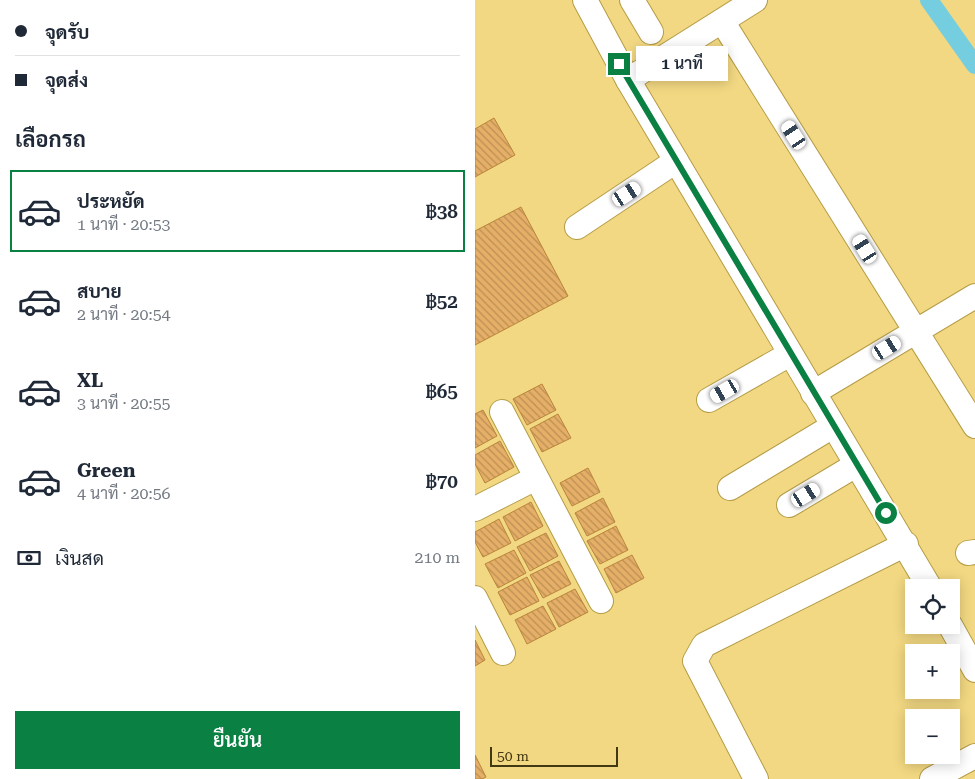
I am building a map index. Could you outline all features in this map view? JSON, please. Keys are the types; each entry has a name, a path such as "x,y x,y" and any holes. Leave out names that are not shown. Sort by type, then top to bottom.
{"street":[{"path":"585,0 628,80 856,465 906,544 925,579"},
{"path":"631,0 651,32"},
{"path":"628,80 755,0"},
{"path":"722,21 975,426"},
{"path":"577,227 676,161"},
{"path":"813,393 975,296"},
{"path":"709,400 790,354"},
{"path":"502,412 601,601"},
{"path":"730,488 833,426"},
{"path":"789,505 856,465"},
{"path":"475,509 536,478"},
{"path":"756,779 695,660 704,644 906,544"},
{"path":"475,598 503,653"},
{"path":"955,634 975,670"},
{"path":"933,779 975,756"}],"building":[{"path":"494,118 515,155 475,177 475,129"},
{"path":"521,207 568,296 475,345 475,231"},
{"path":"542,384 556,410 527,425 513,399"},
{"path":"483,410 497,436 475,448 475,414"},
{"path":"558,414 571,438 542,452 530,429"},
{"path":"500,441 514,467 485,483 475,464 475,455"},
{"path":"588,468 600,492 572,506 560,483"},
{"path":"603,498 615,522 587,536 575,513"},
{"path":"531,502 543,526 515,541 503,517"},
{"path":"499,519 511,543 483,557 475,542 475,532"},
{"path":"616,526 628,550 600,564 587,541"},
{"path":"546,533 558,556 530,571 517,547"},
{"path":"514,550 526,573 498,588 485,564"},
{"path":"632,555 644,578 616,593 604,569"},
{"path":"559,561 571,584 543,598 530,575"},
{"path":"527,577 539,601 510,615 498,592"},
{"path":"575,589 588,612 559,627 547,603"},
{"path":"543,606 556,629 527,644 515,620"},
{"path":"475,640 485,660 475,666"},
{"path":"475,755 486,777 482,779 475,779"}],"waterway":[{"path":"929,0 975,65"}],"route":[{"path":"619,64 886,513"}]}
